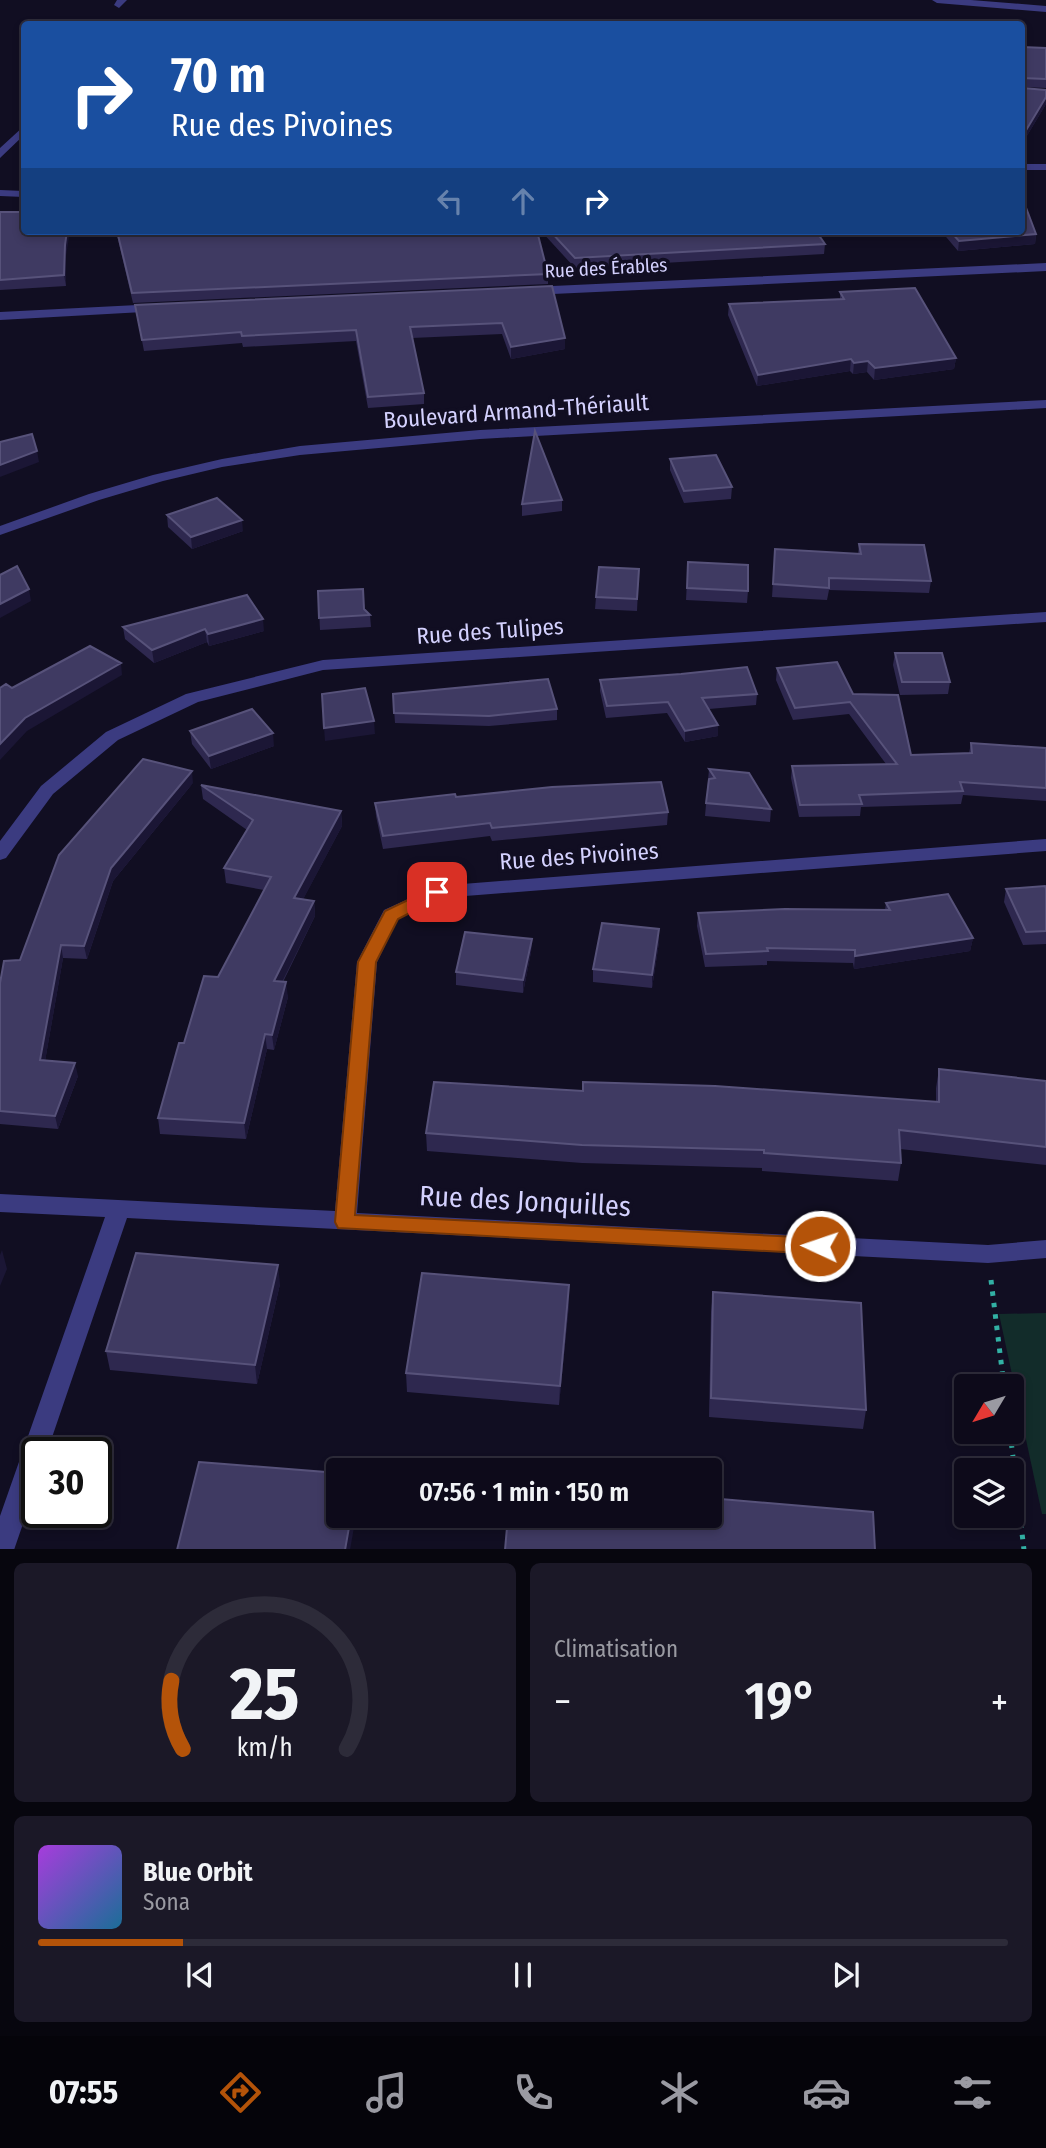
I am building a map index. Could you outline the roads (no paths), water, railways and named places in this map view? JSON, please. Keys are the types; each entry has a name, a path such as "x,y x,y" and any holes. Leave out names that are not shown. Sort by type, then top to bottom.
{"street":[{"path":"937,0 1046,9"},
{"path":"0,155 21,132"},
{"path":"1025,167 1046,167"},
{"path":"0,193 21,194"},
{"name":"Rue des Érables","path":"516,292 1046,267"},
{"path":"0,316 167,308"},
{"name":"Boulevard Armand-Thériault","path":"0,531 79,502 178,473 254,457 316,449 539,431 1046,404"},
{"name":"Rue des Tulipes","path":"0,854 47,790 111,736 192,698 323,665 1046,617"},
{"name":"Rue des Pivoines","path":"345,1222 367,962 391,915 437,892 1046,845"},
{"name":"Rue des Jonquilles","path":"0,1203 988,1254 1046,1249"},
{"path":"1,1549 119,1210"}]}
